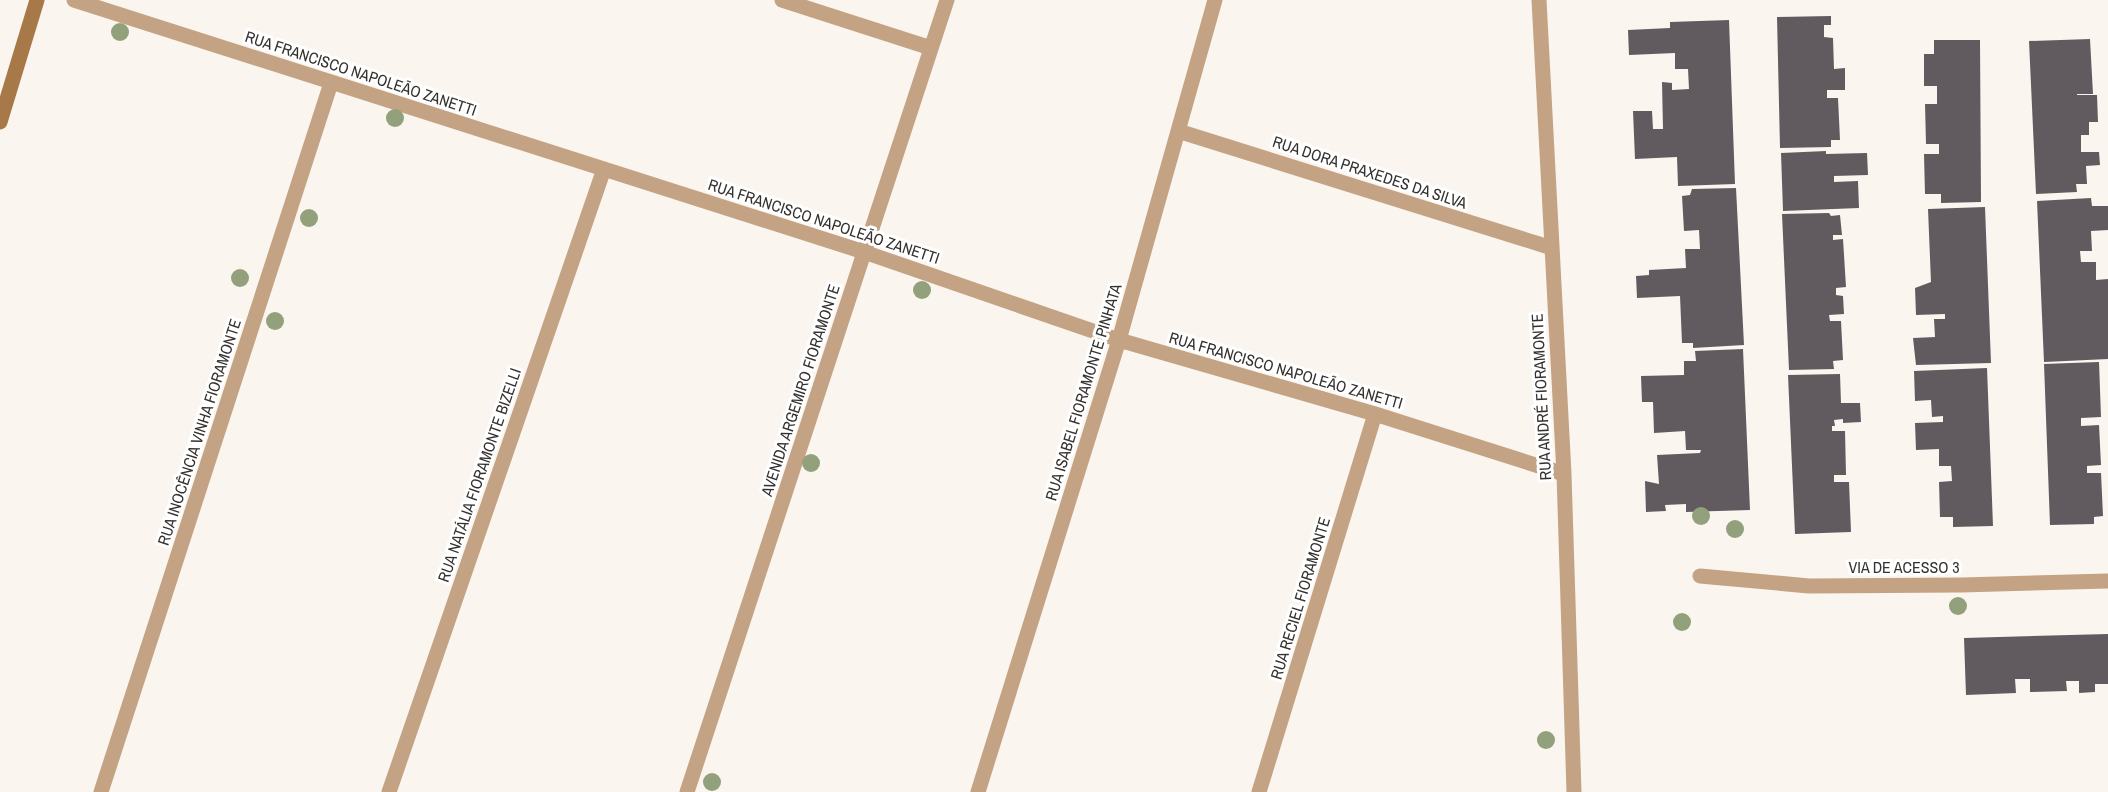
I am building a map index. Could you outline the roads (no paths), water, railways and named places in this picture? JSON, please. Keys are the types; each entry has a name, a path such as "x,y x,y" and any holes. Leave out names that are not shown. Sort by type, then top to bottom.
{"street":[{"path":"0,122 37,0"},
{"name":"RUA FRANCISCO NAPOLEÃO ZANETTI","path":"74,0 864,252 1119,340 1375,414 1564,474"},
{"path":"782,0 931,48"},
{"name":"AVENIDA ARGEMIRO FIORAMONTE","path":"687,792 946,0"},
{"name":"RUA ISABEL FIORAMONTE PINHATA","path":"978,792 1119,340 1215,0"},
{"name":"RUA ANDRÉ FIORAMONTE","path":"1539,0 1564,474 1574,792"},
{"name":"RUA INOCÊNCIA VINHA FIORAMONTE","path":"101,792 331,83"},
{"name":"RUA DORA PRAXEDES DA SILVA","path":"1178,130 1551,248"},
{"name":"RUA NATÁLIA FIORAMONTE BIZELLI","path":"388,792 604,170"},
{"name":"RUA RECIEL FIORAMONTE","path":"1259,792 1375,414"},
{"name":"VIA DE ACESSO 3","path":"1700,576 1809,586 2108,581"}]}
